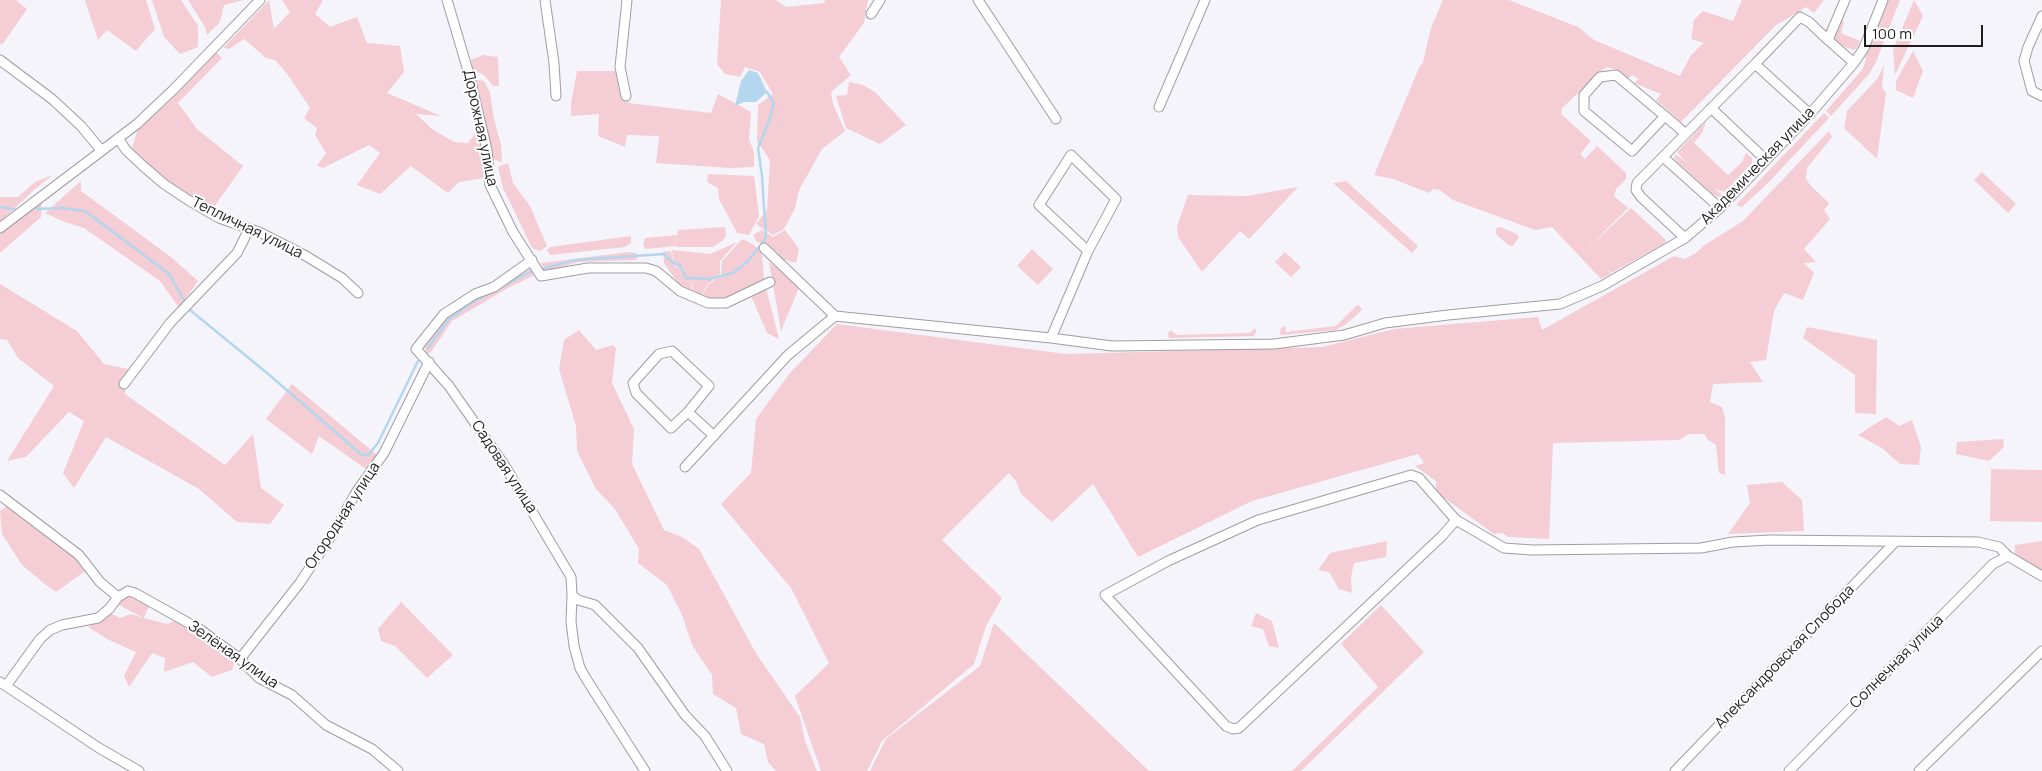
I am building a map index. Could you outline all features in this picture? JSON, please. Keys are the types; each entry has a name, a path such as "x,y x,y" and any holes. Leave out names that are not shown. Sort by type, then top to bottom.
{"street":[{"path":"0,228 156,108 260,0"},
{"name":"Дорожная улица","path":"447,0 469,74 486,150 490,185 513,232 537,269"},
{"path":"545,0 554,63 556,96"},
{"path":"626,96 620,66 627,0"},
{"path":"871,14 880,0"},
{"path":"978,0 1056,119"},
{"path":"1159,107 1205,0"},
{"path":"1828,40 1845,0"},
{"name":"Академическая улица","path":"835,316 1112,346 1266,344 1344,335 1385,323 1448,314 1560,304 1602,286 1685,238 1720,208 1810,114 1854,63 1864,48 1883,0"},
{"path":"2042,16 2024,60 2032,91 2042,96"},
{"path":"1685,238 1642,197 1636,190 1636,184 1800,17 1809,22 1854,63"},
{"path":"0,60 52,99 81,126 101,150"},
{"path":"1755,64 1810,114"},
{"path":"1665,116 1632,151 1584,111 1584,95 1600,77 1616,75 1665,116 1686,134"},
{"path":"1710,108 1766,160"},
{"name":"Тепличная улица","path":"118,138 126,150 164,184 220,218 249,229 306,256 342,278 358,293"},
{"path":"1051,338 1088,251 1116,199 1071,155 1039,205 1088,251"},
{"path":"1663,157 1720,208"},
{"path":"124,384 170,324 237,253 249,229"},
{"path":"685,467 788,355 835,316 764,248"},
{"path":"537,269 646,268 656,271 680,291 708,303 726,303 770,282"},
{"name":"Садовая улица","path":"537,269 475,294 444,314 416,349 449,386 506,466 571,577 571,622 574,646 580,668 645,771"},
{"path":"672,352 709,386 688,412 671,428 636,393 633,383 659,354 672,352"},
{"name":"Огородная улица","path":"240,660 299,584 332,535 357,490 384,453 429,362"},
{"path":"688,412 714,436"},
{"path":"1456,520 1442,536 1239,728 1233,729 1226,726 1105,595 1168,561 1258,520 1411,475 1419,478 1456,520 1504,548 1532,550 1701,548 1733,542 1770,540 1978,542 1999,547 2008,556 2042,576"},
{"path":"0,495 79,555 100,582 118,597 109,609 98,618 62,625 50,630 40,639 3,684 99,748 140,771"},
{"name":"Александровская Слобода","path":"1675,771 1895,542"},
{"name":"Солнечная улица","path":"1789,771 1994,564 2008,556"},
{"name":"Зелёная улица","path":"118,597 128,591 135,593 201,630 240,660 259,678 292,695 326,725 372,749 398,771"},
{"path":"572,595 578,600 595,605 638,648 685,715 705,736 727,771"},
{"path":"1919,771 2042,651"}],"shaded area":[{"path":"0,0 16,0 27,9 2,45 0,43"},
{"path":"85,0 146,0 155,29 136,51 107,30 98,40"},
{"path":"152,0 181,0 198,26 198,47 180,54 164,37"},
{"path":"188,0 244,0 224,5 220,22 207,35 205,27"},
{"path":"269,0 274,29 290,12 282,0 323,0 315,14 330,27 357,17 367,43 400,46 404,72 387,93 441,116 416,114 432,129 454,142 468,143 475,134 474,113 481,148 484,178 459,182 448,193 411,166 380,194 357,185 380,153 369,145 323,168 317,166 326,153 315,135 317,128 304,118 310,108 288,75 275,60 266,58 244,39 229,49 223,48"},
{"path":"721,0 776,0 786,7 824,3 825,0 868,0 864,23 839,57 851,75 831,92 833,104 845,131 822,149 799,190 795,208 784,229 773,235 756,224 767,210 770,160 757,141 758,105 773,94 760,72 745,67 740,77 725,74 717,64"},
{"path":"1443,0 1509,0 1578,27 1594,40 1680,76 1691,55 1704,43 1691,39 1694,20 1703,11 1733,21 1742,0 1824,0 1814,13 1806,7 1775,26 1681,122 1656,100 1661,94 1634,83 1639,79 1632,75 1627,79 1618,70 1606,67 1562,108 1561,114 1591,141 1580,154 1585,159 1597,146 1626,173 1626,179 1616,189 1614,196 1628,208 1588,248 1631,208 1666,240 1664,244 1611,273 1602,264 1611,274 1601,279 1552,227 1535,230 1453,200 1440,190 1433,189 1429,193 1393,179 1374,175 1423,62 1431,28"},
{"path":"1888,0 1900,0 1876,62 1869,74 1831,116 1826,111 1862,70 1866,60 1864,55"},
{"path":"1914,0 1923,16 1895,75 1893,50"},
{"path":"1841,20 1844,22 1841,33 1860,41 1858,47 1854,50 1840,45 1835,40 1834,37"},
{"path":"215,51 222,58 178,103 197,129 243,166 214,207 181,191 132,148 138,129 170,101"},
{"path":"1913,51 1923,71 1913,98 1896,90 1896,81"},
{"path":"483,55 498,57 499,86 493,86 485,76 473,69 471,60"},
{"path":"1884,65 1882,88 1886,93 1877,159 1844,128 1847,111 1878,78"},
{"path":"577,71 616,71 629,103 711,113 718,94 751,112 749,139 754,152 754,167 730,168 656,163 659,136 627,135 625,147 598,136 599,114 571,116 571,103"},
{"path":"472,79 484,81 490,92 494,119 501,145 502,162 492,159 486,124"},
{"path":"849,82 863,85 875,92 906,125 880,144 846,128 836,96 847,95"},
{"path":"1824,113 1829,118 1768,183 1742,207 1736,205"},
{"path":"1706,122 1702,133 1694,143 1728,175 1742,162 1746,153 1752,158 1752,163 1725,192 1715,189 1722,195 1719,197 1714,195 1674,159 1675,154 1686,162 1677,152"},
{"path":"1829,131 1832,137 1807,168 1806,179 1829,203 1824,210 1830,219 1804,249 1816,262 1804,263 1814,273 1803,300 1784,293 1774,311 1766,360 1750,362 1763,382 1713,384 1710,402 1722,407 1725,418 1725,475 1719,473 1716,445 1707,439 1705,434 1689,434 1679,440 1553,443 1549,539 1508,537 1503,533 1494,534 1436,492 1436,481 1415,466 1424,463 1418,454 1252,501 1138,557 1093,484 1052,522 1021,494 1016,481 1009,473 942,540 1002,598 986,626 974,664 882,741 867,771 821,771 795,696 829,663 791,588 721,504 751,473 756,419 790,373 837,324 1066,354 1322,347 1394,329 1538,317 1542,330 1674,256 1685,259 1743,221"},
{"path":"508,163 513,183 530,206 547,246 540,251 532,248 503,188 498,167"},
{"path":"1982,172 2016,204 2008,213 1974,180"},
{"path":"708,174 754,176 759,216 749,235 737,233 719,199 718,188 707,182"},
{"path":"53,175 36,188 0,222 0,197 18,197 35,182"},
{"path":"81,181 81,191 171,257 198,281 179,308 160,281 84,228 45,213"},
{"path":"1346,181 1418,246 1412,253 1333,183"},
{"path":"1298,187 1249,239 1240,231 1202,272 1178,237 1177,226 1188,195 1247,196"},
{"path":"42,199 41,217 0,253 0,234"},
{"path":"725,227 726,236 713,247 676,247 678,230"},
{"path":"1500,227 1517,234 1519,237 1513,246 1508,245 1496,234 1496,228"},
{"path":"762,230 773,237 785,230 799,249 796,263 781,259 777,252 756,241 753,235"},
{"path":"677,235 676,246 646,249 643,246 645,238"},
{"path":"631,236 631,243 625,247 550,255 547,250 550,247"},
{"path":"742,239 753,244 762,254 764,280 779,339 767,333 752,298 744,292 726,301 711,301 702,296 708,285 721,275 722,261"},
{"path":"737,242 720,261 720,274 707,285 701,296 691,291 696,275 690,291 678,283 664,263 663,252 671,251 674,266 682,270 674,265 672,250 710,254"},
{"path":"1032,249 1053,269 1038,285 1017,266"},
{"path":"629,252 636,253 637,260 579,262 545,272 541,263"},
{"path":"1285,252 1301,267 1291,277 1275,262"},
{"path":"769,262 800,285 781,331"},
{"path":"534,267 537,274 508,288 452,321 431,352 427,354 424,347 445,319 463,305"},
{"path":"0,284 77,331 104,364 128,369 125,394 225,465 253,434 261,488 284,505 270,524 237,522 199,489 106,437 74,488 63,473 84,421 69,412 26,457 7,461 54,386 18,358 7,340 0,339"},
{"path":"1357,305 1362,310 1345,325 1335,330 1281,335 1280,333 1281,328 1285,326 1286,332 1336,326"},
{"path":"1807,327 1877,340 1876,414 1855,413 1855,375 1803,338"},
{"path":"1255,328 1254,336 1169,338 1168,334 1170,330 1177,335 1250,333"},
{"path":"579,330 596,350 613,345 616,348 612,383 634,429 632,464 664,530 682,537 699,549 757,655 800,717 805,741 817,771 776,771 768,762 764,744 741,734 736,708 713,694 712,675 692,645 682,615 667,585 638,563 639,549 615,509 596,489 577,451 576,426 559,369 564,340"},
{"path":"292,384 377,455 366,469 319,436 312,454 266,419"},
{"path":"1886,417 1899,426 1912,420 1921,447 1919,465 1900,464 1882,448 1858,435"},
{"path":"2003,439 2004,447 1989,461 1956,454 1957,442"},
{"path":"1991,469 2042,470 2042,522 1990,521"},
{"path":"1782,482 1802,500 1804,531 1728,534 1750,503 1747,485"},
{"path":"9,505 75,555 88,569 56,592 46,585 22,565 2,534 0,511"},
{"path":"1387,541 1386,557 1354,563 1351,577 1352,593 1339,589 1329,572 1318,570 1330,553"},
{"path":"2042,541 2042,570 2020,560 2015,553 2015,545"},
{"path":"126,595 149,606 144,618 119,605"},
{"path":"401,602 453,655 427,678 395,646 381,641 378,629"},
{"path":"1381,605 1424,652 1301,771 1292,771 1378,687 1341,644"},
{"path":"110,613 120,618 131,614 167,624 177,620 195,631 235,660 232,670 212,677 193,662 164,672 165,658 152,653 129,687 124,676 136,652 107,639 88,627"},
{"path":"1256,613 1272,621 1279,648 1269,646 1263,629 1251,626"},
{"path":"994,623 1149,771 870,771 886,739 980,666"}],"water":[{"path":"749,70 758,73 767,92 756,102 744,102 735,106 741,81"}],"waterway":[{"path":"762,243 766,237 758,148 774,103 767,92"},
{"path":"0,207 14,209"},
{"path":"37,209 62,208 85,211 169,274 185,302"},
{"path":"428,348 449,319 473,302 530,272 575,260 664,254 672,262 680,265 686,278 710,279 733,273 748,261 758,248"},
{"path":"190,310 362,455 368,455 378,443 418,361"}]}
